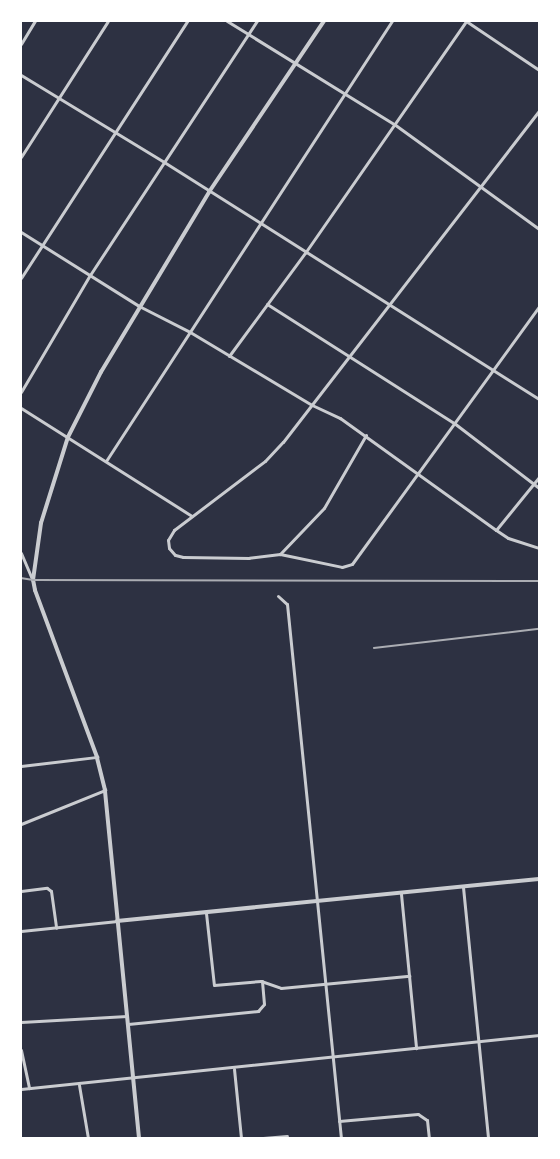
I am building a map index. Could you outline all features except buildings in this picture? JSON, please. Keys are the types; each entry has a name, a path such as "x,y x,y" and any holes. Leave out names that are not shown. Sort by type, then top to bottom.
{"street":[{"path":"21,44 35,21"},
{"path":"21,157 108,21"},
{"path":"21,278 187,21"},
{"path":"227,21 394,124 539,229"},
{"path":"21,392 90,275 257,21"},
{"path":"33,580 41,523 68,437 86,398 209,192 324,21"},
{"path":"106,461 392,21"},
{"path":"229,356 466,21 539,70"},
{"path":"21,75 164,162 304,253 539,399"},
{"path":"539,111 349,358 265,462 174,530 168,540 169,549 175,555 183,557 249,558 280,554 342,567 352,564 539,307"},
{"path":"21,232 139,306 190,332 312,405 340,418 418,472 496,531 508,538 539,548"},
{"path":"267,304 454,423 539,488"},
{"path":"21,408 193,516"},
{"path":"280,554 324,508 366,435"},
{"path":"496,531 539,477"},
{"path":"21,553 33,580 69,687 98,757 105,790 139,1138"},
{"path":"278,596 287,604 341,1138"},
{"path":"21,766 98,757"},
{"path":"21,824 105,790"},
{"path":"21,931 539,879"},
{"path":"463,887 488,1138"},
{"path":"21,891 47,888 51,891 56,928"},
{"path":"401,894 416,1048"},
{"path":"206,913 214,985 261,981 281,988 409,976"},
{"path":"128,1024 258,1011 264,1004 261,981"},
{"path":"21,1022 127,1016"},
{"path":"21,1089 332,1059 539,1035"},
{"path":"21,1050 29,1088"},
{"path":"234,1069 241,1138"},
{"path":"79,1085 88,1138"},
{"path":"339,1121 418,1114 427,1120 429,1138"},
{"path":"263,1138 287,1136"}],"railway":[{"path":"21,578 33,580 539,581"},
{"path":"374,648 539,629"}]}
